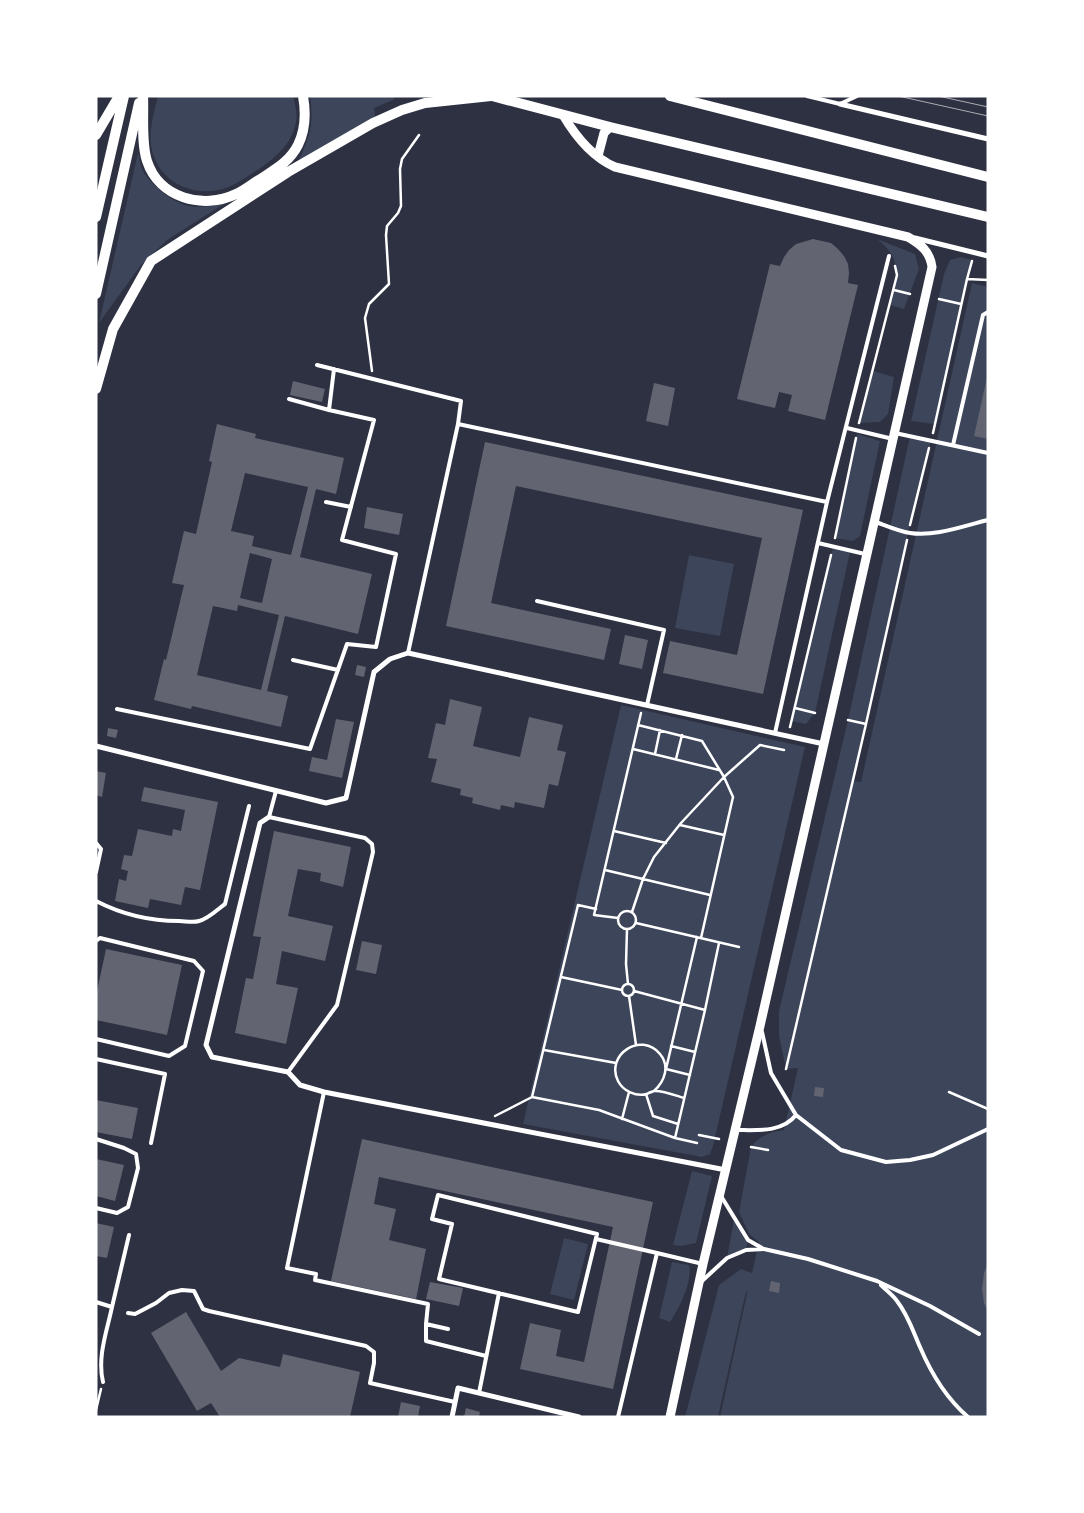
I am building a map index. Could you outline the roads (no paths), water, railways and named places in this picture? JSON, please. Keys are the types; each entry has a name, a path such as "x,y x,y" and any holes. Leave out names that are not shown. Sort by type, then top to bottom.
{"main road":[{"path":"96,135 119,96"},
{"path":"96,217 124,96"},
{"path":"142,96 144,147 149,168 165,188 177,196 189,200 204,201 217,200 236,194 282,165 291,157 303,132 305,108 302,96"},
{"path":"96,294 142,96"},
{"path":"96,389 113,330 151,261 288,172 373,123 402,110 425,103 492,96 610,127 988,217"},
{"path":"670,96 988,177"}],"street":[{"path":"840,104 988,140"},
{"path":"563,115 582,143 605,162 615,167 988,256"},
{"path":"598,156 604,133 610,127"},
{"path":"670,1417 699,1283 825,744 932,267 927,251 908,236"},
{"path":"96,746 326,803 346,798 374,672 390,659 408,653 825,744"},
{"path":"269,817 260,823 206,1045 212,1057 288,1072 300,1085 324,1092 726,1170"},
{"path":"452,1417 458,1388 579,1417"}],"lane":[{"path":"807,96 840,104 857,96"},
{"path":"774,733 818,542 889,256"},
{"path":"953,445 983,315 988,312"},
{"path":"317,365 461,401 458,424 408,653"},
{"path":"329,410 334,369"},
{"path":"117,709 310,749 348,644 376,647 396,554 342,540 374,420 289,399"},
{"path":"458,424 828,502"},
{"path":"847,428 931,440 988,453"},
{"path":"326,502 351,507"},
{"path":"875,522 908,533 931,534 988,520"},
{"path":"818,542 868,555"},
{"path":"536,601 664,630 645,705"},
{"path":"294,660 338,670"},
{"path":"276,791 269,817 365,838 372,844 373,852 338,1005 288,1072"},
{"path":"96,901 115,911 141,918 165,921 199,921 212,914 225,904 249,806"},
{"path":"96,843 101,849 96,872"},
{"path":"96,941 100,938 194,960 203,970 185,1046 169,1056 96,1039"},
{"path":"760,1026 771,1073 796,1116 841,1150 886,1162 910,1160 933,1155 988,1129"},
{"path":"96,1059 165,1074 151,1143"},
{"path":"324,1092 287,1268 316,1274 315,1280 428,1304 426,1342 486,1356"},
{"path":"736,1130 764,1131 790,1123 796,1116"},
{"path":"96,1138 136,1154 138,1168 128,1207 117,1213 96,1208"},
{"path":"720,1194 748,1240 764,1249"},
{"path":"438,1195 597,1234 578,1312 499,1293 439,1279 452,1224 432,1220 438,1195"},
{"path":"103,1382 101,1373 102,1354 129,1235"},
{"path":"596,1240 704,1264"},
{"path":"699,1283 727,1258 746,1250 764,1249 808,1259 877,1281 930,1306 979,1334"},
{"path":"618,1417 657,1253"},
{"path":"877,1281 897,1301 911,1324 920,1349 938,1383 956,1406 968,1417"},
{"path":"128,1313 135,1314 156,1303 169,1293 182,1290 194,1291 203,1309 208,1311 366,1346 374,1352 370,1384 455,1402"},
{"path":"479,1394 499,1293"},
{"path":"96,1302 112,1307"},
{"path":"426,1324 448,1329"}],"tram line":[{"path":"898,96 988,116"},
{"path":"938,96 988,107"}]}
